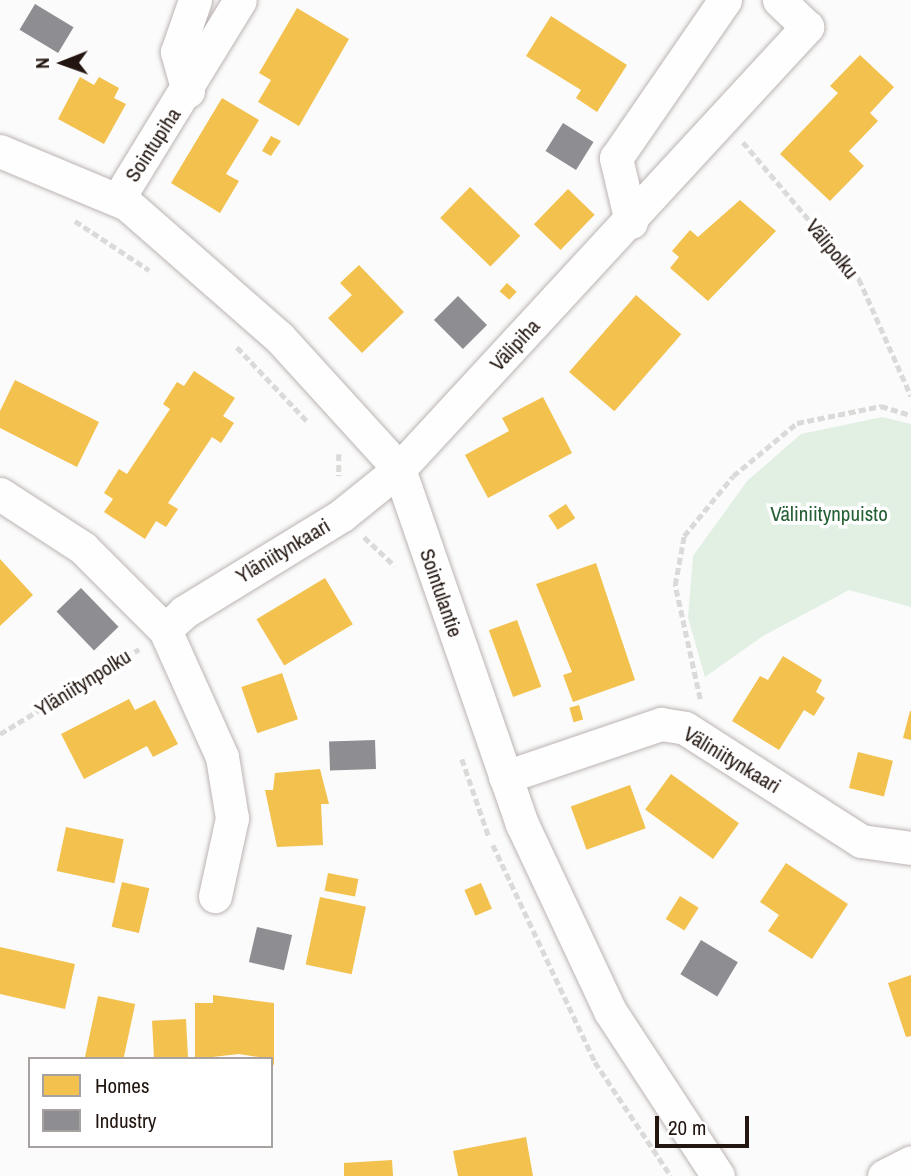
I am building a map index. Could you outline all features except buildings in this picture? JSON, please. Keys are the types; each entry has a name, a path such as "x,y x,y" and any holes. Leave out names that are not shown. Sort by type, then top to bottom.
{"street":[{"name":"Sointupiha","path":"188,91 177,52 195,0"},
{"name":"Sointupiha","path":"118,199 188,91 240,0"},
{"path":"631,222 615,158 725,0"},
{"name":"Välipiha","path":"399,469 631,222 807,27 779,0"},
{"name":"Sointulantie","path":"0,151 118,199 280,338 399,469 505,777 610,1011 718,1176"},
{"name":"Yläniitynkaari","path":"165,630 184,612 342,515 399,469"},
{"path":"0,494 83,548 165,630 222,757 232,818 215,896"},
{"name":"Väliniitynkaari","path":"505,777 661,724 685,728 861,841 911,848"},
{"path":"884,1176 911,1162"}],"path":[{"name":"Välipolku","path":"724,121 859,279 911,396"},
{"path":"61,214 161,279"},
{"path":"228,338 312,426"},
{"path":"711,745 675,585 684,536 733,476 797,423 881,406 911,415"},
{"path":"331,446 340,456 332,495 342,515 354,534 374,541 394,562 398,574"},
{"name":"Yläniitynpolku","path":"0,734 165,630"},
{"path":"460,754 539,951 595,1062 671,1176"}],"green space":[{"name":"Väliniitynpuisto","path":"882,417 911,424 911,607 849,590 763,636 705,677 688,618 693,556 747,481 801,434"}]}
